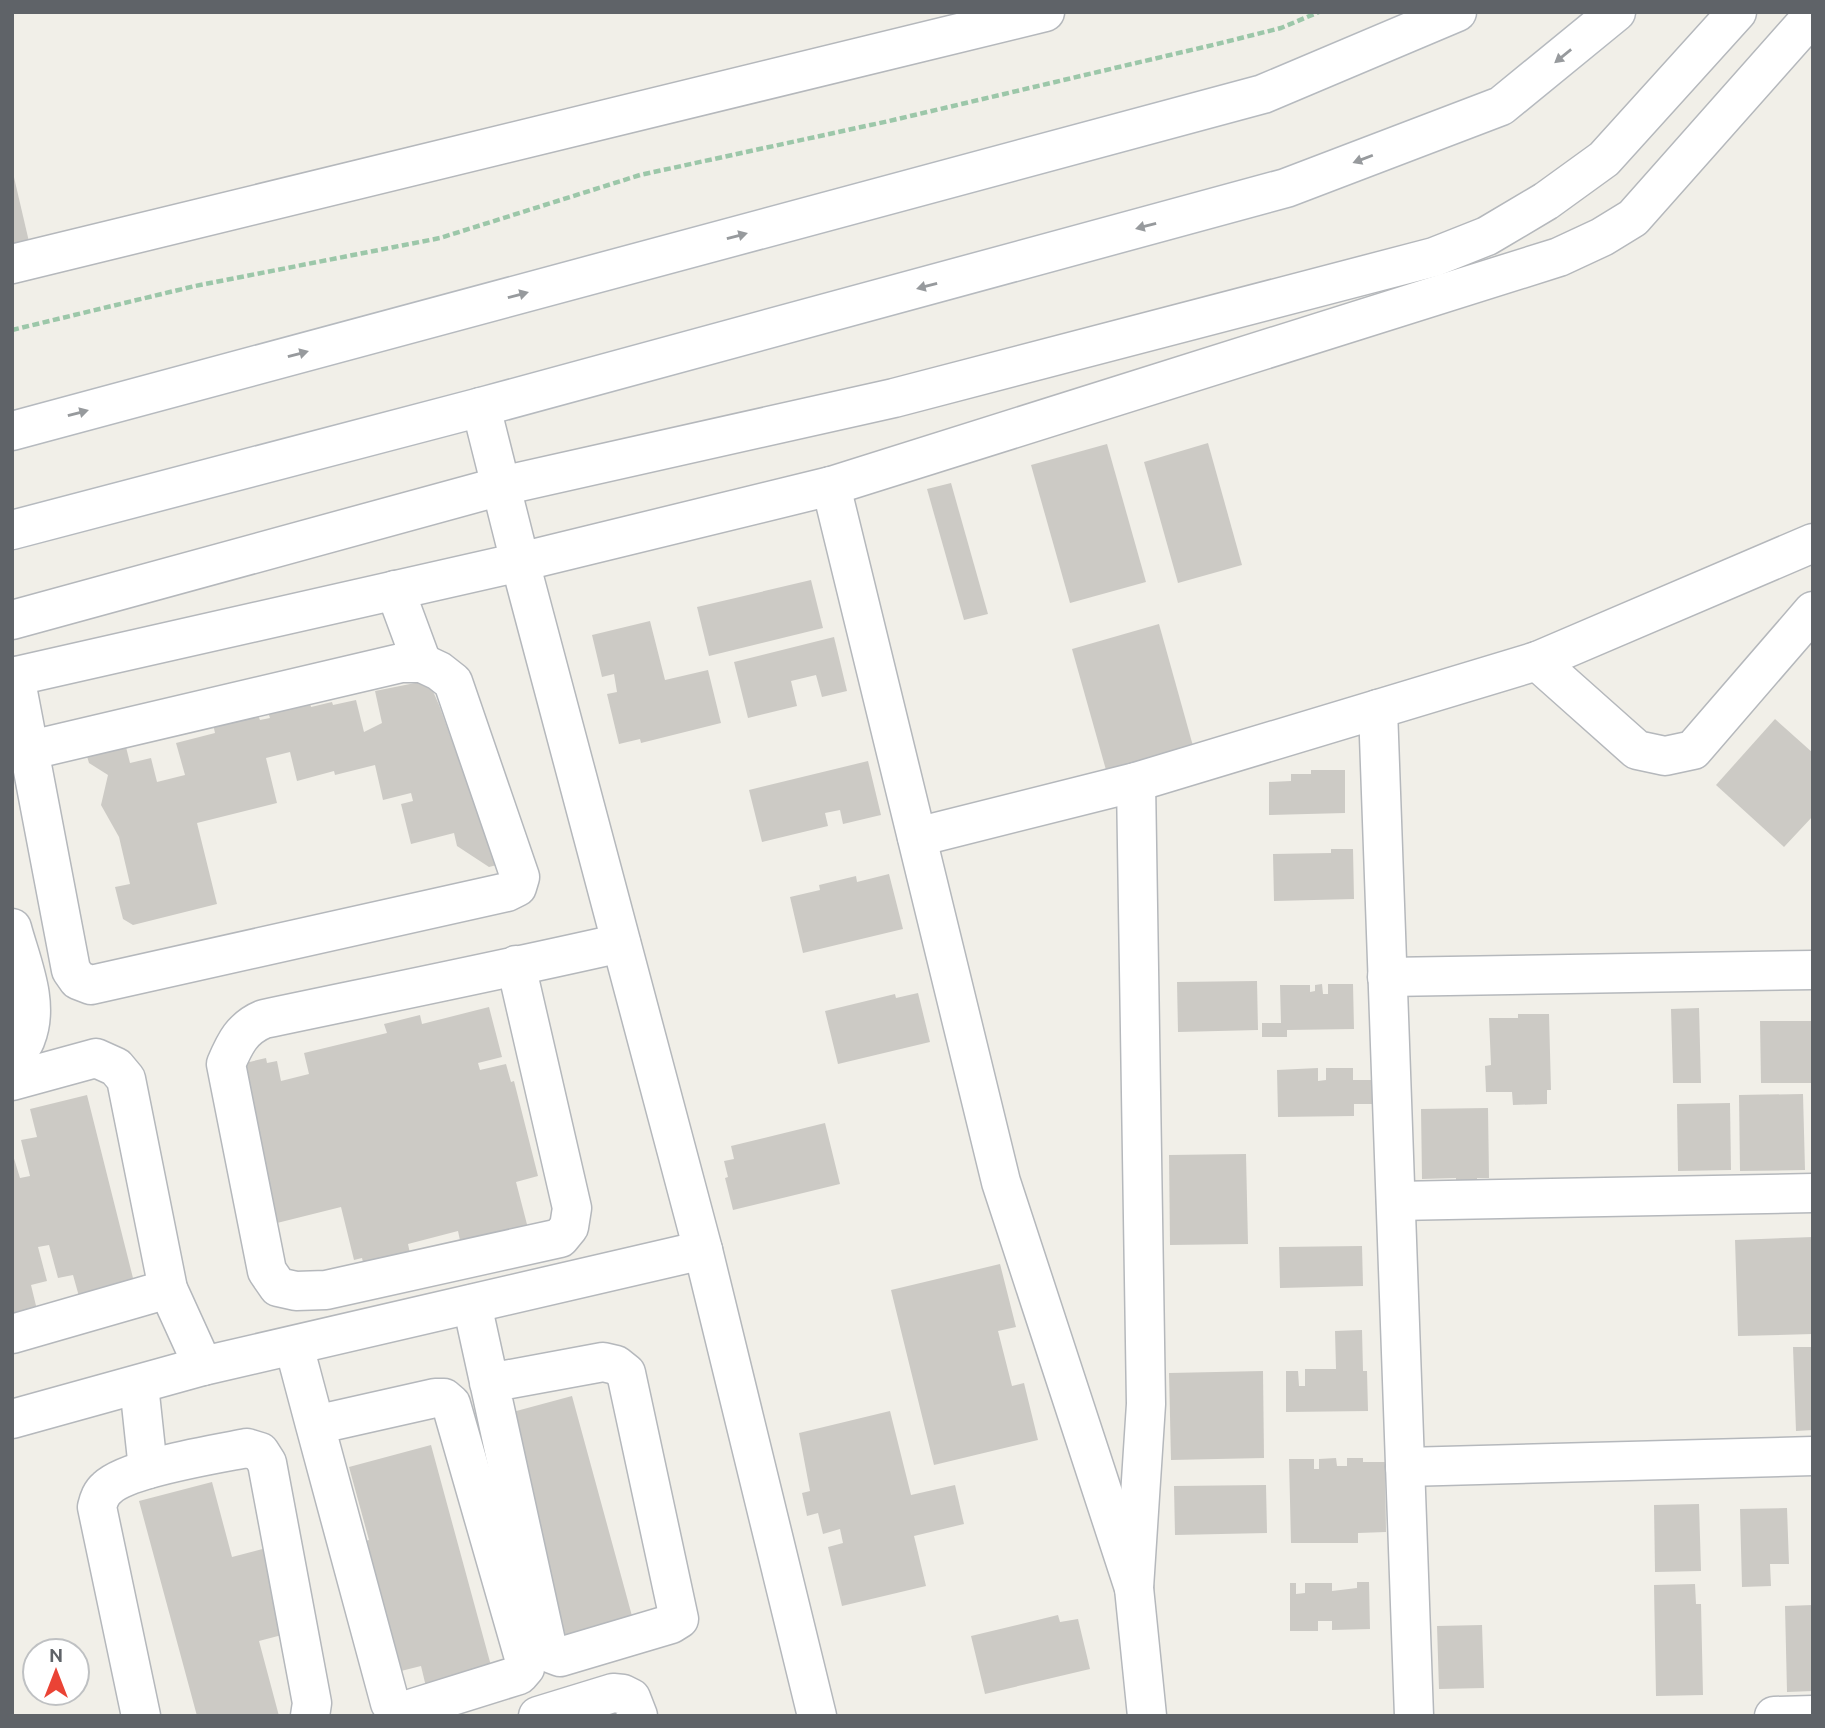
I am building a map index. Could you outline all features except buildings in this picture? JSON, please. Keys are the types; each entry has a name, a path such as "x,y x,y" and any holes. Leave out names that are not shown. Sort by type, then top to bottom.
{"street":[{"path":"12,264 1045,12"},
{"path":"12,430 1263,94 1457,12"},
{"path":"12,530 481,407 1286,188 1502,106 1616,12"},
{"path":"12,620 501,486 894,398 1434,257 1487,236 1546,201 1604,159 1737,12"},
{"path":"31,750 401,663 422,663 453,682 520,877 517,887 507,892 91,985 78,980 71,970 31,750 14,677 520,562 831,486 1559,257 1602,237 1633,218 1813,15"},
{"path":"481,407 703,1250 817,1716"},
{"path":"831,486 1001,1182 1134,1588"},
{"path":"917,837 1136,782 1537,661 1813,543"},
{"path":"395,590 422,663"},
{"path":"1537,661 1637,750 1665,757 1693,750 1813,611"},
{"path":"1378,709 1414,1716"},
{"path":"1136,782 1146,1404 1134,1588 1147,1716"},
{"path":"12,928 28,984 32,1013 26,1041 12,1056"},
{"path":"516,965 572,1208 569,1227 561,1238 326,1290 296,1291 278,1287 267,1271 226,1064 236,1041 250,1025 264,1019 516,965 621,943"},
{"path":"1387,977 1813,970"},
{"path":"12,1081 96,1058 116,1067 126,1079 168,1289 203,1366"},
{"path":"1396,1201 1813,1193"},
{"path":"12,1419 203,1366 703,1250"},
{"path":"12,1334 168,1289"},
{"path":"472,1304 489,1383 547,1646 552,1654 561,1657 671,1624 679,1619 626,1373 616,1365 603,1362 489,1383"},
{"path":"294,1346 315,1425 390,1703 396,1708 407,1710 519,1675 525,1668 524,1658 451,1404 444,1398 435,1398 315,1425"},
{"path":"139,1385 148,1469"},
{"path":"141,1716 97,1507 100,1496 108,1486 148,1469 247,1448 260,1452 267,1463 312,1703 310,1716"},
{"path":"1405,1467 1813,1456"},
{"path":"538,1716 613,1693 631,1698 638,1716"},
{"path":"1774,1716 1813,1714"}],"path":[{"path":"12,331 195,286 440,238 640,175 902,118 1217,44 1281,28 1319,12"}]}
